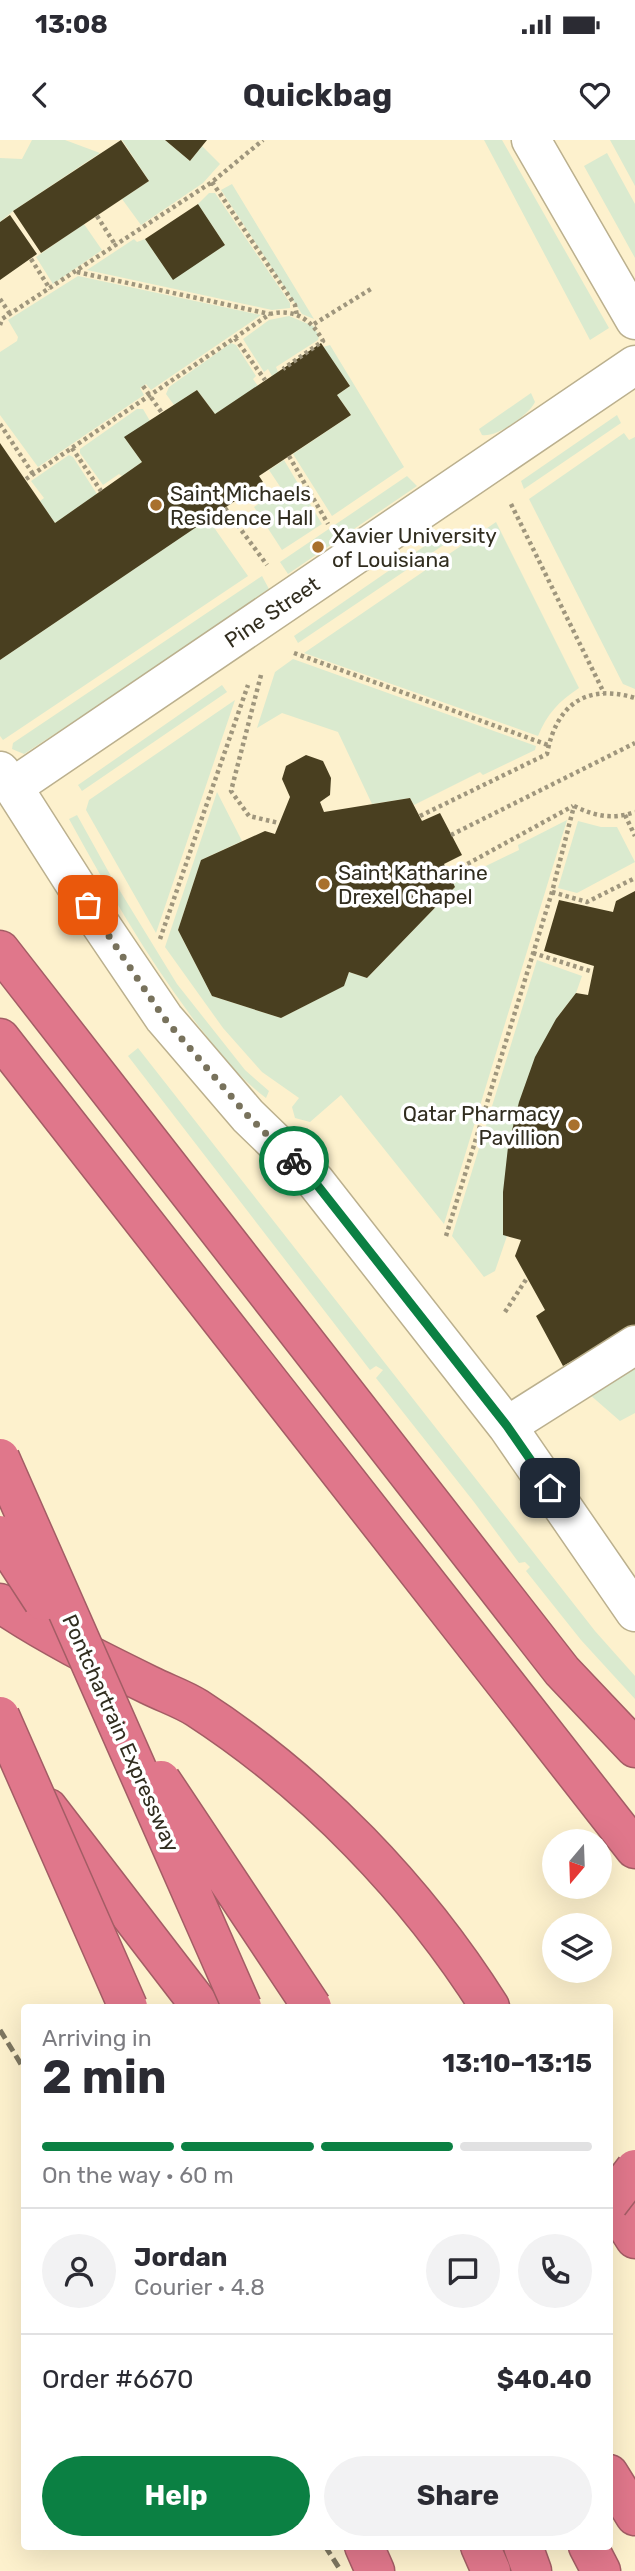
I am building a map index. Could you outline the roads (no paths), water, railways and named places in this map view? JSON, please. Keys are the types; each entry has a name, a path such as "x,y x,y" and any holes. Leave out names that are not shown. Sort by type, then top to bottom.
{"highway":[{"path":"0,950 562,1671 635,1748"},
{"path":"0,1038 635,1849"},
{"name":"Pontchartrain Expressway","path":"0,1458 241,2004"},
{"path":"0,1535 310,2004"},
{"path":"0,1603 37,1628 196,1707 294,1780 388,1872 465,1968 488,2004"},
{"path":"0,1716 127,2004"},
{"path":"0,1745 199,2004"},
{"path":"613,2198 635,2169"},
{"path":"613,2204 635,2239"},
{"path":"613,2480 635,2516"},
{"path":"366,2550 375,2571"},
{"path":"482,2550 491,2571"},
{"path":"524,2550 532,2571"},
{"path":"590,2550 601,2571"}],"street":[{"path":"531,140 635,320"},
{"name":"Pine Street","path":"7,779 635,365"},
{"path":"7,779 164,1018 248,1116 314,1181 507,1426 635,1612"},
{"path":"507,1426 635,1345"}],"railway":[{"path":"0,2030 21,2064"},
{"path":"328,2550 341,2571"}],"place":[{"name":"Saint Michaels Residence Hall","path":"156,505"},
{"name":"Xavier University of Louisiana","path":"318,547"},
{"name":"Saint Katharine Drexel Chapel","path":"324,884"},
{"name":"Qatar Pharmacy Pavillion","path":"574,1125"}]}
